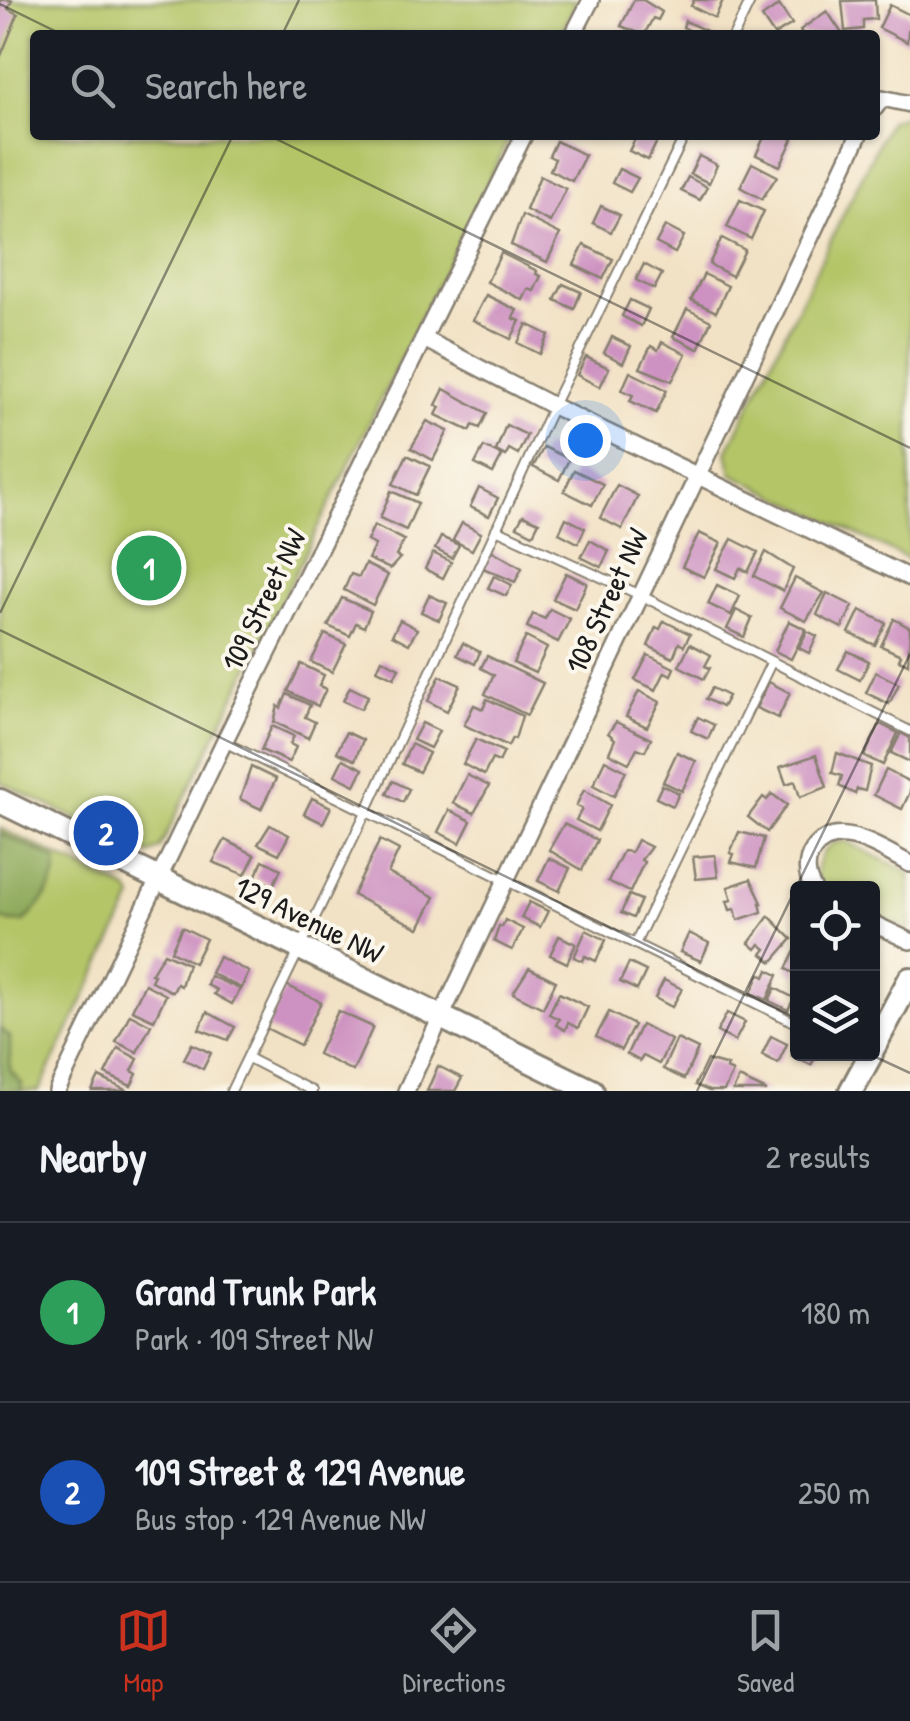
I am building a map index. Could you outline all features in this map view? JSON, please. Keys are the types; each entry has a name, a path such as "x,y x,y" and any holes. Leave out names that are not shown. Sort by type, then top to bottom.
{"street":[{"path":"575,30 590,0"},
{"path":"880,103 910,104"},
{"name":"109 Street NW","path":"57,1091 224,742 522,140"},
{"name":"108 Street NW","path":"406,1091 508,883 857,140"},
{"path":"424,339 553,406 910,578"},
{"name":"129 Avenue NW","path":"0,801 592,1091"},
{"path":"810,881 808,860 816,846 830,837 854,837 910,864"},
{"path":"880,926 910,940"},
{"path":"880,1031 910,978"},
{"path":"852,1091 864,1061"}],"lane":[{"path":"736,30 751,0"},
{"path":"231,1091 366,814 553,406 683,140"},
{"path":"496,529 640,595 910,730"},
{"path":"636,944 771,662"},
{"path":"224,742 790,1020"},
{"path":"248,1058 312,1091"}],"green space":[{"path":"0,0 577,0 562,30 30,30 30,140 509,140 160,848 149,854 0,782"},
{"path":"903,116 910,119 910,560 732,474 727,452 889,121"},
{"path":"0,828 128,890 133,898 39,1091 0,1091"},
{"path":"0,833 56,859 52,885 24,922 0,918"},
{"path":"845,841 910,873 910,930 880,917 880,881 818,881 821,857 833,843"},
{"path":"0,1028 10,1037 10,1070 22,1084 21,1091 0,1091"}],"building":[{"path":"0,0 12,0 8,9 18,14 0,58"},
{"path":"634,0 643,0 662,12 647,30 621,26"},
{"path":"694,0 723,0 715,18 691,6"},
{"path":"875,0 876,19 863,20 863,29 845,30 842,1"},
{"path":"779,5 792,24 782,30 771,30 762,17"},
{"path":"890,5 910,15 907,42 879,28"},
{"path":"827,11 840,30 800,30"},
{"path":"685,21 704,30 689,30 683,27"},
{"path":"634,140 658,140 648,160 629,151"},
{"path":"763,140 793,140 780,166 756,155"},
{"path":"556,141 585,155 572,181 550,170 555,159 549,156"},
{"path":"699,156 717,165 709,183 690,174"},
{"path":"752,163 777,176 762,199 740,187"},
{"path":"619,169 638,178 630,192 612,183"},
{"path":"540,176 566,189 550,222 526,210"},
{"path":"688,177 707,187 700,200 681,191"},
{"path":"740,200 764,211 751,239 727,227"},
{"path":"601,206 620,215 611,232 593,223"},
{"path":"522,215 560,234 547,262 511,245"},
{"path":"665,226 684,236 675,253 656,243"},
{"path":"722,238 745,250 732,276 709,264"},
{"path":"584,245 613,259 603,279 574,265"},
{"path":"501,253 541,276 534,291 528,289 523,300 487,282"},
{"path":"644,264 662,274 654,289 636,280"},
{"path":"704,274 728,286 716,312 691,300"},
{"path":"563,284 581,292 574,309 555,300"},
{"path":"486,295 517,310 513,318 520,321 511,339 473,320"},
{"path":"630,300 649,309 641,326 622,316"},
{"path":"687,309 711,321 698,349 673,337"},
{"path":"527,324 549,335 540,354 518,343"},
{"path":"612,337 631,346 623,363 604,353"},
{"path":"662,342 686,354 672,381 640,368 651,346 658,350"},
{"path":"586,357 609,368 600,387 577,375"},
{"path":"630,372 667,390 656,413 630,401 633,395 622,390"},
{"path":"444,389 487,413 480,428 473,425 470,431 436,415"},
{"path":"427,421 448,431 433,460 411,448"},
{"path":"506,425 527,435 518,454 509,449 506,456 496,451"},
{"path":"484,447 502,456 493,473 475,464"},
{"path":"544,447 569,459 559,480 533,467"},
{"path":"407,455 430,466 416,495 393,484"},
{"path":"574,470 603,484 592,505 564,491"},
{"path":"617,485 638,496 622,529 600,518"},
{"path":"479,488 498,498 489,516 470,507"},
{"path":"391,491 418,503 406,530 380,518"},
{"path":"523,515 539,522 533,534 517,526"},
{"path":"566,518 585,528 578,543 559,533"},
{"path":"462,523 481,533 472,550 453,540"},
{"path":"374,525 404,540 396,556 400,558 390,569 368,559 375,545 367,541"},
{"path":"699,533 721,543 704,577 682,567"},
{"path":"441,537 459,545 452,558 435,549"},
{"path":"732,539 758,552 748,572 740,568 735,578 716,569"},
{"path":"590,540 609,551 601,567 581,557"},
{"path":"491,550 522,568 515,582 483,568"},
{"path":"766,552 793,569 783,591 754,576"},
{"path":"433,553 451,562 443,578 425,569"},
{"path":"365,564 388,575 373,605 344,590 351,574 359,577"},
{"path":"566,573 587,583 575,609 553,599"},
{"path":"494,576 512,585 506,596 488,588"},
{"path":"795,578 824,593 806,621 780,608"},
{"path":"717,585 740,596 731,615 708,604"},
{"path":"827,593 853,606 842,628 817,615"},
{"path":"429,595 447,603 439,620 421,612"},
{"path":"342,598 371,611 364,627 356,623 350,636 328,626"},
{"path":"550,609 570,619 558,642 527,627 533,614 545,619"},
{"path":"736,610 752,618 744,637 727,629"},
{"path":"860,610 886,623 875,645 849,633"},
{"path":"894,619 910,628 908,664 899,660 901,655 881,646"},
{"path":"400,620 417,629 409,644 392,635"},
{"path":"664,621 690,634 684,646 679,643 673,658 648,646 656,627 660,629"},
{"path":"789,621 806,629 791,659 775,651"},
{"path":"807,631 817,636 809,653 799,648"},
{"path":"325,634 346,644 332,672 311,662"},
{"path":"526,637 547,648 535,673 513,663"},
{"path":"463,643 480,652 475,664 457,655"},
{"path":"690,644 711,655 704,679 679,666"},
{"path":"848,651 869,661 860,680 838,669"},
{"path":"648,655 674,668 671,675 665,672 656,690 635,680"},
{"path":"487,656 543,683 527,715 485,694 494,675 481,668"},
{"path":"382,659 399,668 394,678 377,670"},
{"path":"301,664 324,675 319,686 326,689 318,706 288,691"},
{"path":"876,672 899,684 889,704 866,693"},
{"path":"440,676 460,685 447,711 428,701"},
{"path":"769,682 790,693 778,718 756,708"},
{"path":"350,687 368,696 361,709 343,701"},
{"path":"712,688 728,696 722,707 706,699"},
{"path":"639,691 660,702 647,727 626,717"},
{"path":"287,694 310,705 305,717 315,722 308,738 274,722 278,706 281,708"},
{"path":"487,699 522,716 515,739 508,746 464,725 474,705 483,709"},
{"path":"698,717 714,725 708,739 691,731"},
{"path":"616,722 651,739 645,751 637,748 629,763 609,753 615,739 608,733"},
{"path":"422,723 439,731 430,748 413,740"},
{"path":"880,724 898,733 883,765 864,756"},
{"path":"272,726 294,736 290,744 296,747 289,762 261,750"},
{"path":"346,732 363,740 355,760 337,752"},
{"path":"901,733 910,738 910,762 891,753"},
{"path":"476,739 504,752 499,762 492,759 484,775 463,764"},
{"path":"411,744 429,753 419,772 402,764"},
{"path":"677,752 696,761 682,791 663,782"},
{"path":"837,753 871,766 865,791 857,789 855,794 839,786 842,776 832,773"},
{"path":"816,755 827,787 800,797 795,781 786,784 780,767"},
{"path":"343,759 363,769 355,785 335,775"},
{"path":"605,760 626,771 614,796 593,785"},
{"path":"251,767 276,779 261,809 240,799"},
{"path":"886,770 910,782 902,809 874,795"},
{"path":"467,775 489,786 474,813 453,803"},
{"path":"393,781 409,789 403,802 387,794"},
{"path":"662,785 679,793 673,806 656,798"},
{"path":"584,790 610,805 597,831 576,820 582,809 576,806"},
{"path":"772,794 787,805 767,832 748,817 763,797 767,800"},
{"path":"312,798 331,807 323,823 304,814"},
{"path":"449,810 471,821 460,843 438,832"},
{"path":"564,824 597,840 582,870 549,850"},
{"path":"270,825 289,835 279,854 258,844"},
{"path":"739,832 764,838 756,868 731,862 734,854 730,853"},
{"path":"225,840 255,855 245,875 213,862"},
{"path":"380,840 399,850 388,873 435,897 419,928 353,895"},
{"path":"637,840 651,847 641,860 644,862 630,892 608,881 623,851 631,852"},
{"path":"715,855 718,877 696,879 693,857"},
{"path":"549,858 570,868 559,891 538,881"},
{"path":"263,860 281,869 273,886 255,877"},
{"path":"751,879 762,912 738,920 727,901 732,900 728,887"},
{"path":"629,895 641,900 633,918 621,913"},
{"path":"529,902 548,911 540,927 521,918"},
{"path":"769,916 790,937 772,962 762,954 766,949 760,944 756,949 749,943"},
{"path":"505,920 523,929 512,950 494,941"},
{"path":"182,927 206,939 194,963 171,951"},
{"path":"586,930 606,940 596,961 574,957"},
{"path":"689,933 709,943 701,961 680,952"},
{"path":"559,936 576,944 567,963 550,955"},
{"path":"164,953 188,964 181,986 177,984 173,992 151,981"},
{"path":"219,957 249,972 241,988 211,973"},
{"path":"629,963 646,971 637,990 620,982"},
{"path":"529,968 556,981 543,1008 513,993"},
{"path":"768,970 778,975 767,1000 751,993 760,974 765,977"},
{"path":"210,976 240,989 232,1004 214,994 217,990 207,985"},
{"path":"664,980 682,989 672,1007 655,998"},
{"path":"145,984 166,995 154,1020 132,1010"},
{"path":"286,985 321,1002 300,1045 266,1028"},
{"path":"775,988 790,996 788,1010 769,1001"},
{"path":"559,993 588,1007 578,1028 568,1023 565,1030 556,1025 559,1019 549,1014"},
{"path":"338,1011 373,1027 353,1071 318,1054"},
{"path":"207,1012 235,1027 228,1040 199,1029"},
{"path":"609,1012 634,1025 621,1050 596,1037"},
{"path":"727,1013 745,1022 735,1041 717,1032"},
{"path":"130,1014 151,1025 137,1052 116,1042"},
{"path":"641,1025 671,1040 659,1064 627,1054"},
{"path":"771,1036 787,1044 778,1063 762,1055"},
{"path":"677,1039 698,1049 684,1079 663,1069"},
{"path":"192,1044 211,1053 203,1069 184,1059"},
{"path":"118,1048 138,1059 131,1086 105,1074"},
{"path":"707,1060 728,1066 726,1069 733,1072 724,1091 709,1091 695,1085"},
{"path":"438,1066 462,1078 455,1091 427,1091"},
{"path":"99,1077 128,1091 92,1091"},
{"path":"739,1078 767,1091 733,1091"}],"place":[{"name":"Grand Trunk Park","path":"149,568"},
{"name":"109 Street & 129 Avenue","path":"106,833"}]}
